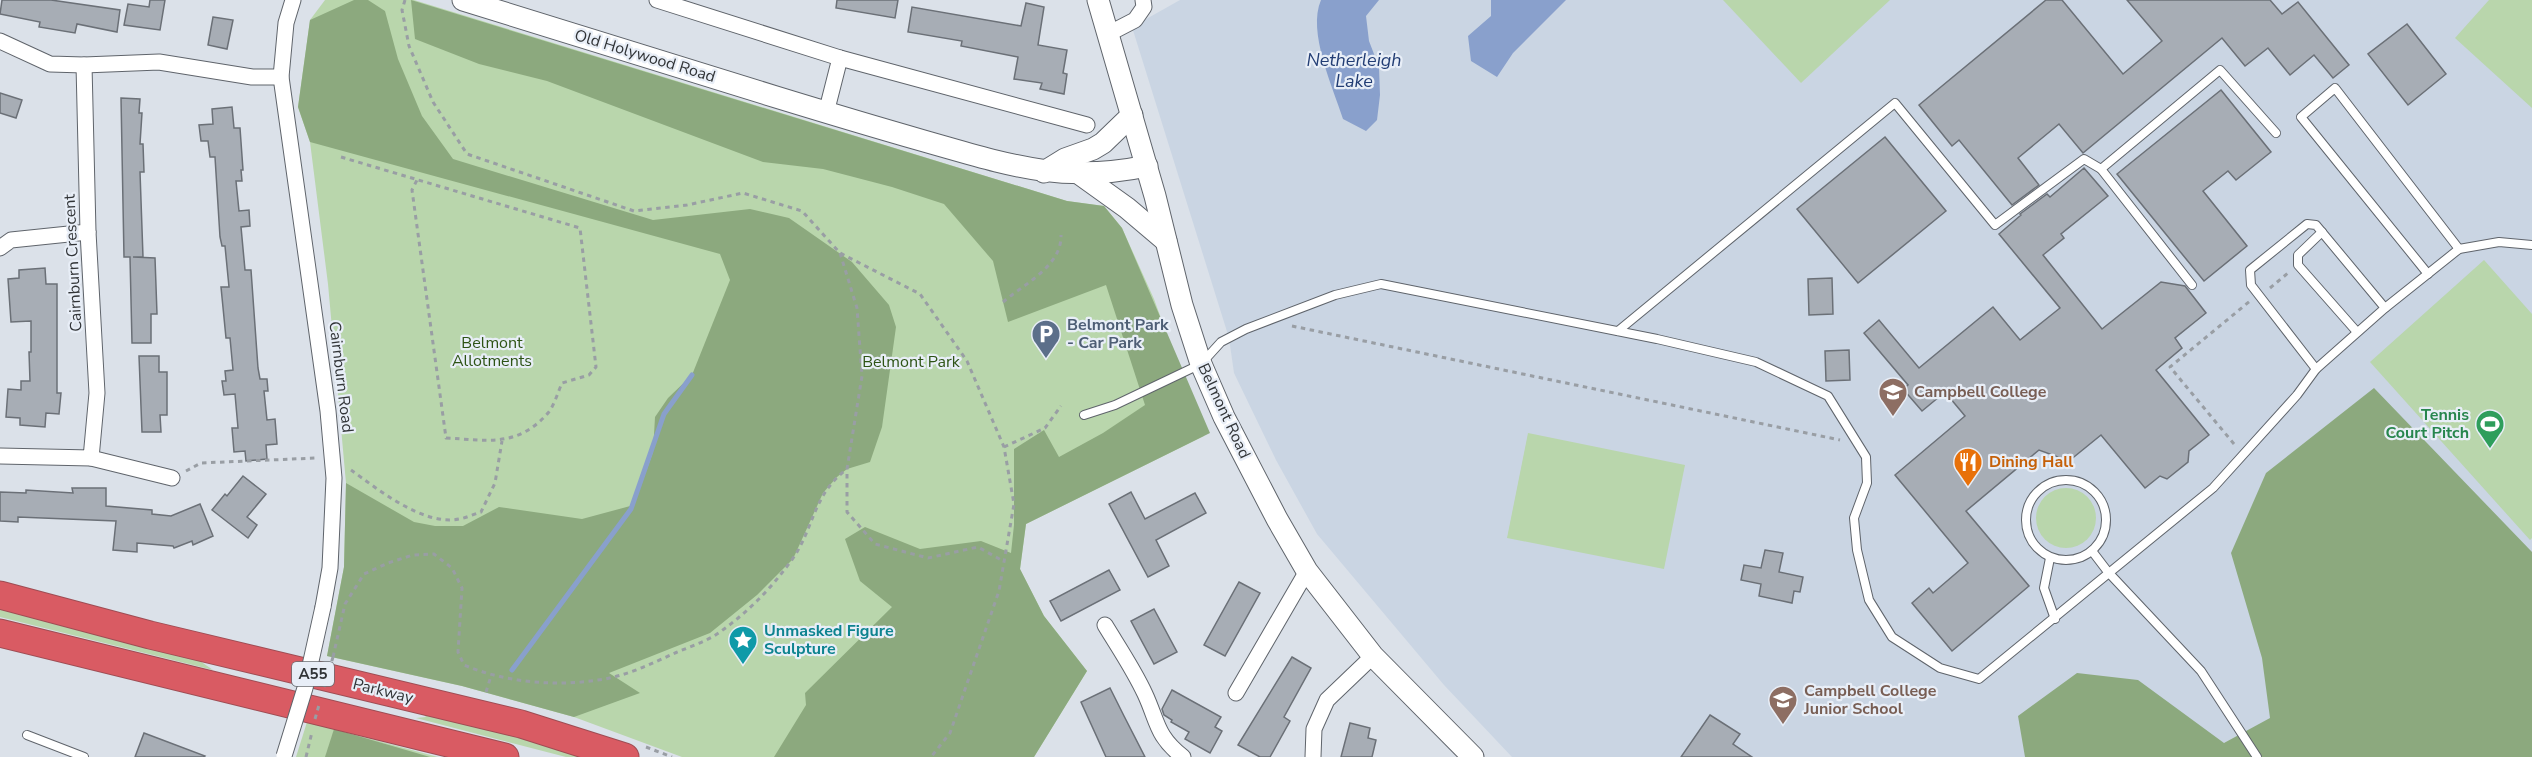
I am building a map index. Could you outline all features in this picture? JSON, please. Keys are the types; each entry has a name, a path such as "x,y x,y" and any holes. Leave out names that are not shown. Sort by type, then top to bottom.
{"highway":[{"name":"Parkway","path":"0,595 150,635 521,724 625,757"},
{"name":"A55","path":"0,633 505,757"}],"street":[{"name":"Cairnburn Road","path":"284,757 305,688 330,568 334,478 281,77 286,23 293,0"},
{"name":"Old Holywood Road","path":"463,0 826,113 1008,165 1044,172 1081,175 1147,166"},
{"path":"657,0 840,58 1087,124"},
{"name":"Belmont Road","path":"1098,0 1147,166 1182,305 1201,364 1229,426 1307,571 1373,656 1473,757"},
{"path":"1108,34 1136,20 1144,7 1143,0"},
{"path":"0,41 50,64 159,62 252,77 281,77"},
{"path":"826,113 840,58"},
{"name":"Cairnburn Crescent","path":"84,65 88,232 98,393 91,458"},
{"path":"1044,172 1065,159 1103,143 1132,115"},
{"path":"1081,175 1127,208 1166,241"},
{"path":"0,248 12,240 88,232"},
{"path":"0,456 91,458 171,478"},
{"path":"1236,693 1307,571"},
{"path":"1105,625 1130,664 1146,696 1157,728 1171,748 1182,757"},
{"path":"1313,757 1314,729 1327,700 1373,656"}],"lane":[{"path":"2101,170 2220,70 2276,133"},
{"path":"2428,274 2301,117 2335,88 2459,249"},
{"path":"1618,331 1895,103 1995,225 2084,159 2101,170 2192,285"},
{"path":"2316,369 2251,285 2250,270 2307,224 2316,225 2385,308"},
{"path":"2322,232 2298,255 2298,265 2357,333"},
{"path":"1084,415 1115,405 1201,364 1221,342 1266,321 1335,295 1381,284 1618,331 1756,362 1828,396 1866,457 1867,483 1854,518 1857,550 1869,600 1892,637 1940,668 1979,679 2213,488 2297,395 2316,369 2385,308 2459,249 2499,242 2532,245"},
{"path":"2058,480 2084,483 2095,491 2103,502 2106,528 2101,541 2081,558 2068,560 2050,558 2034,544 2027,532 2028,506 2035,494 2045,485 2058,480"},
{"path":"2092,551 2108,572 2201,671 2257,757"},
{"path":"2050,558 2044,588 2055,619"},
{"path":"27,735 84,757"}],"path":[{"path":"405,0 402,10 409,46 433,102 467,154 634,211 687,205 743,194 802,211 840,253 920,294 967,362 1004,447 1014,504 999,591 950,733 931,757"},
{"path":"341,157 580,228 596,367 589,375 562,383 549,412 523,433 502,441 446,438 412,190 417,180"},
{"path":"1003,302 1045,270 1062,246 1061,235"},
{"path":"840,253 857,308 862,376 847,469 847,512 875,544 928,558 978,547 1003,561"},
{"path":"2243,455 2170,367 2248,302 2260,297 2298,265"},
{"path":"1266,321 1857,443"},
{"path":"1004,447 1045,428 1061,406"},
{"path":"171,478 201,463 333,457 377,489 426,517 458,520 481,512 495,483 502,441"},
{"path":"333,657 345,604 364,574 388,562 413,555 434,554 452,568 462,588 458,652 464,664 491,676 552,682 598,680 637,669 714,636 768,591 794,557 823,493 847,469"},
{"path":"486,692 491,676"},
{"path":"306,757 315,719"}],"shaded area":[{"name":"Campbell College","path":"1180,0 2532,0 2532,757 1512,757 1444,685 1317,534 1276,460 1234,373 1229,338 1132,27"}],"green space":[{"name":"Belmont Park","path":"325,0 414,0 1067,201 1104,206 1122,228 1154,299 1204,436 1026,524 1020,569 1044,616 1087,671 1034,757 682,757 574,717 462,686 327,656 344,567 346,483 328,284 310,142 298,107 310,20"},
{"path":"354,0 368,0 385,11 398,59 422,116 453,159 653,220 750,209 789,218 852,262 889,305 896,327 882,427 870,462 847,469 823,493 793,559 757,595 710,633 609,673 640,693 574,717 462,686 327,656 344,567 346,483 414,522 435,526 463,526 499,507 582,519 634,505 653,452 655,417 668,398 692,375 730,280 720,254 310,142 298,107 310,20"},
{"path":"411,0 1067,201 1104,206 1122,228 1210,433 1026,524 1020,569 1044,616 1087,671 1034,757 774,757 806,705 805,693 892,607 860,581 845,539 865,527 920,549 981,541 1011,553 1014,525 1014,449 1044,430 1059,457 1103,433 1145,405 1106,285 1008,322 993,261 944,204 892,187 823,169 763,162 547,81 479,64 415,39"},
{"path":"1723,0 1890,0 1801,83"},
{"path":"2489,0 2532,0 2532,108 2455,38"},
{"name":"Tennis Court Pitch","path":"2484,260 2532,314 2532,538 2530,540 2370,362"},
{"path":"2374,388 2532,552 2532,757 2025,757 2018,716 2077,673 2138,680 2224,743 2270,718 2262,658 2231,553 2266,473"},
{"path":"1528,433 1685,465 1664,569 1507,538"},
{"path":"2066,488 2078,490 2091,501 2096,518 2094,530 2083,543 2066,548 2054,546 2041,535 2036,518 2038,506 2049,493"},
{"path":"0,609 209,662 200,661 213,670 0,617"},
{"path":"418,709 601,757 566,757 416,718 426,717"},
{"path":"307,722 438,757 296,757"},
{"path":"334,729 430,757 325,757"}],"water":[{"name":"Netherleigh Lake","path":"1321,0 1379,0 1366,16 1369,41 1379,67 1380,95 1377,120 1366,131 1343,119 1328,76 1317,28"},
{"path":"1491,0 1566,0 1513,53 1497,77 1471,61 1468,36 1491,16"}],"building":[{"path":"2,0 51,0 120,10 117,32 77,24 75,33 39,27 40,22 0,14"},
{"path":"150,0 165,0 160,30 124,25 128,4 149,7"},
{"path":"837,0 898,0 895,18 836,8"},
{"path":"2046,0 2062,0 2123,74 2162,41 2127,0 2270,0 2282,14 2298,2 2349,65 2333,78 2314,55 2290,75 2268,48 2245,66 2222,38 2083,153 2059,124 2018,158 2039,185 2012,205 1959,140 1952,146 1919,105"},
{"path":"1026,3 1044,7 1038,45 1067,50 1063,73 1067,74 1064,94 1040,89 1042,83 1014,79 1018,57 961,46 962,41 908,32 912,7 1021,26"},
{"path":"213,17 233,20 227,49 208,45"},
{"path":"2407,24 2446,74 2408,105 2368,54"},
{"path":"2221,90 2271,152 2236,180 2228,171 2203,191 2247,246 2204,281 2117,174"},
{"path":"0,93 22,100 16,118 0,113"},
{"path":"121,98 140,99 139,113 142,113 140,144 143,144 144,172 140,172 143,257 133,257 155,258 157,314 151,314 151,343 132,343 130,257 124,257"},
{"path":"232,107 234,128 240,128 243,170 241,170 242,181 236,181 239,211 249,210 250,226 241,227 245,270 251,270 258,368 260,379 267,379 268,391 264,391 267,420 275,419 277,444 266,445 267,459 246,461 245,451 234,452 232,428 238,428 235,394 224,395 222,381 226,381 225,371 233,370 230,338 226,338 221,287 229,287 225,246 222,246 220,237 215,157 210,157 208,141 201,141 199,125 213,124 212,109"},
{"path":"1885,137 1946,211 1858,283 1797,209"},
{"path":"2084,168 2108,196 2061,234 2064,238 2043,255 2102,329 2161,282 2185,286 2206,313 2175,338 2182,348 2156,370 2209,435 2189,451 2188,462 2167,479 2160,476 2145,488 2101,435 2069,461 2039,450 1966,511 2029,586 1952,651 1912,603 1929,588 1933,593 1968,563 1895,475 1965,416 1945,392 1922,411 1903,389 1908,385 1864,333 1879,320 1919,368 1993,307 2020,340 2060,308 1999,234 2020,214 2047,194 2050,197"},
{"path":"45,268 46,284 57,284 57,393 61,393 59,414 46,413 45,427 20,425 20,418 6,417 8,389 21,390 21,381 30,381 29,352 31,352 31,321 11,322 8,279 19,278 19,270"},
{"path":"1832,278 1833,314 1809,315 1808,279"},
{"path":"1849,350 1850,380 1826,381 1825,351"},
{"path":"139,356 159,356 159,372 167,372 167,415 160,415 161,432 142,432"},
{"path":"243,476 266,494 247,517 257,525 248,538 212,510"},
{"path":"72,488 106,488 106,506 152,510 152,514 171,516 200,504 213,536 193,545 192,541 174,548 173,546 137,543 137,552 113,550 116,521 18,517 18,522 0,521 0,492 26,493 26,490 73,493"},
{"path":"1131,492 1145,519 1195,493 1206,513 1156,540 1169,566 1148,577 1109,504"},
{"path":"1765,550 1783,553 1779,572 1803,577 1800,592 1794,591 1792,603 1759,596 1761,584 1741,580 1744,565 1761,568"},
{"path":"1109,570 1120,590 1061,621 1050,601"},
{"path":"1239,582 1260,593 1225,656 1204,645"},
{"path":"1154,609 1177,652 1154,664 1131,621"},
{"path":"1292,657 1311,668 1284,717 1290,721 1270,757 1260,757 1238,745"},
{"path":"1110,688 1145,757 1106,757 1081,702"},
{"path":"1172,690 1221,717 1215,727 1222,731 1210,753 1185,739 1189,732 1171,722 1172,720 1164,715 1162,709"},
{"path":"1710,715 1740,734 1733,744 1752,757 1681,757"},
{"path":"1350,723 1370,728 1368,738 1376,740 1372,757 1341,757"},
{"path":"144,733 205,756 135,757"}],"waterway":[{"path":"512,670 631,509 664,414 692,375"}],"place":[{"name":"Belmont Park - Car Park","path":"1046,360"},
{"name":"Campbell College","path":"1893,418"},
{"name":"Tennis Court Pitch","path":"2490,450"},
{"name":"Dining Hall","path":"1968,488"},
{"name":"Unmasked Figure Sculpture","path":"743,666"},
{"name":"Campbell College Junior School","path":"1783,726"}],"park label":[{"name":"Belmont Allotments","path":"492,352"}]}
